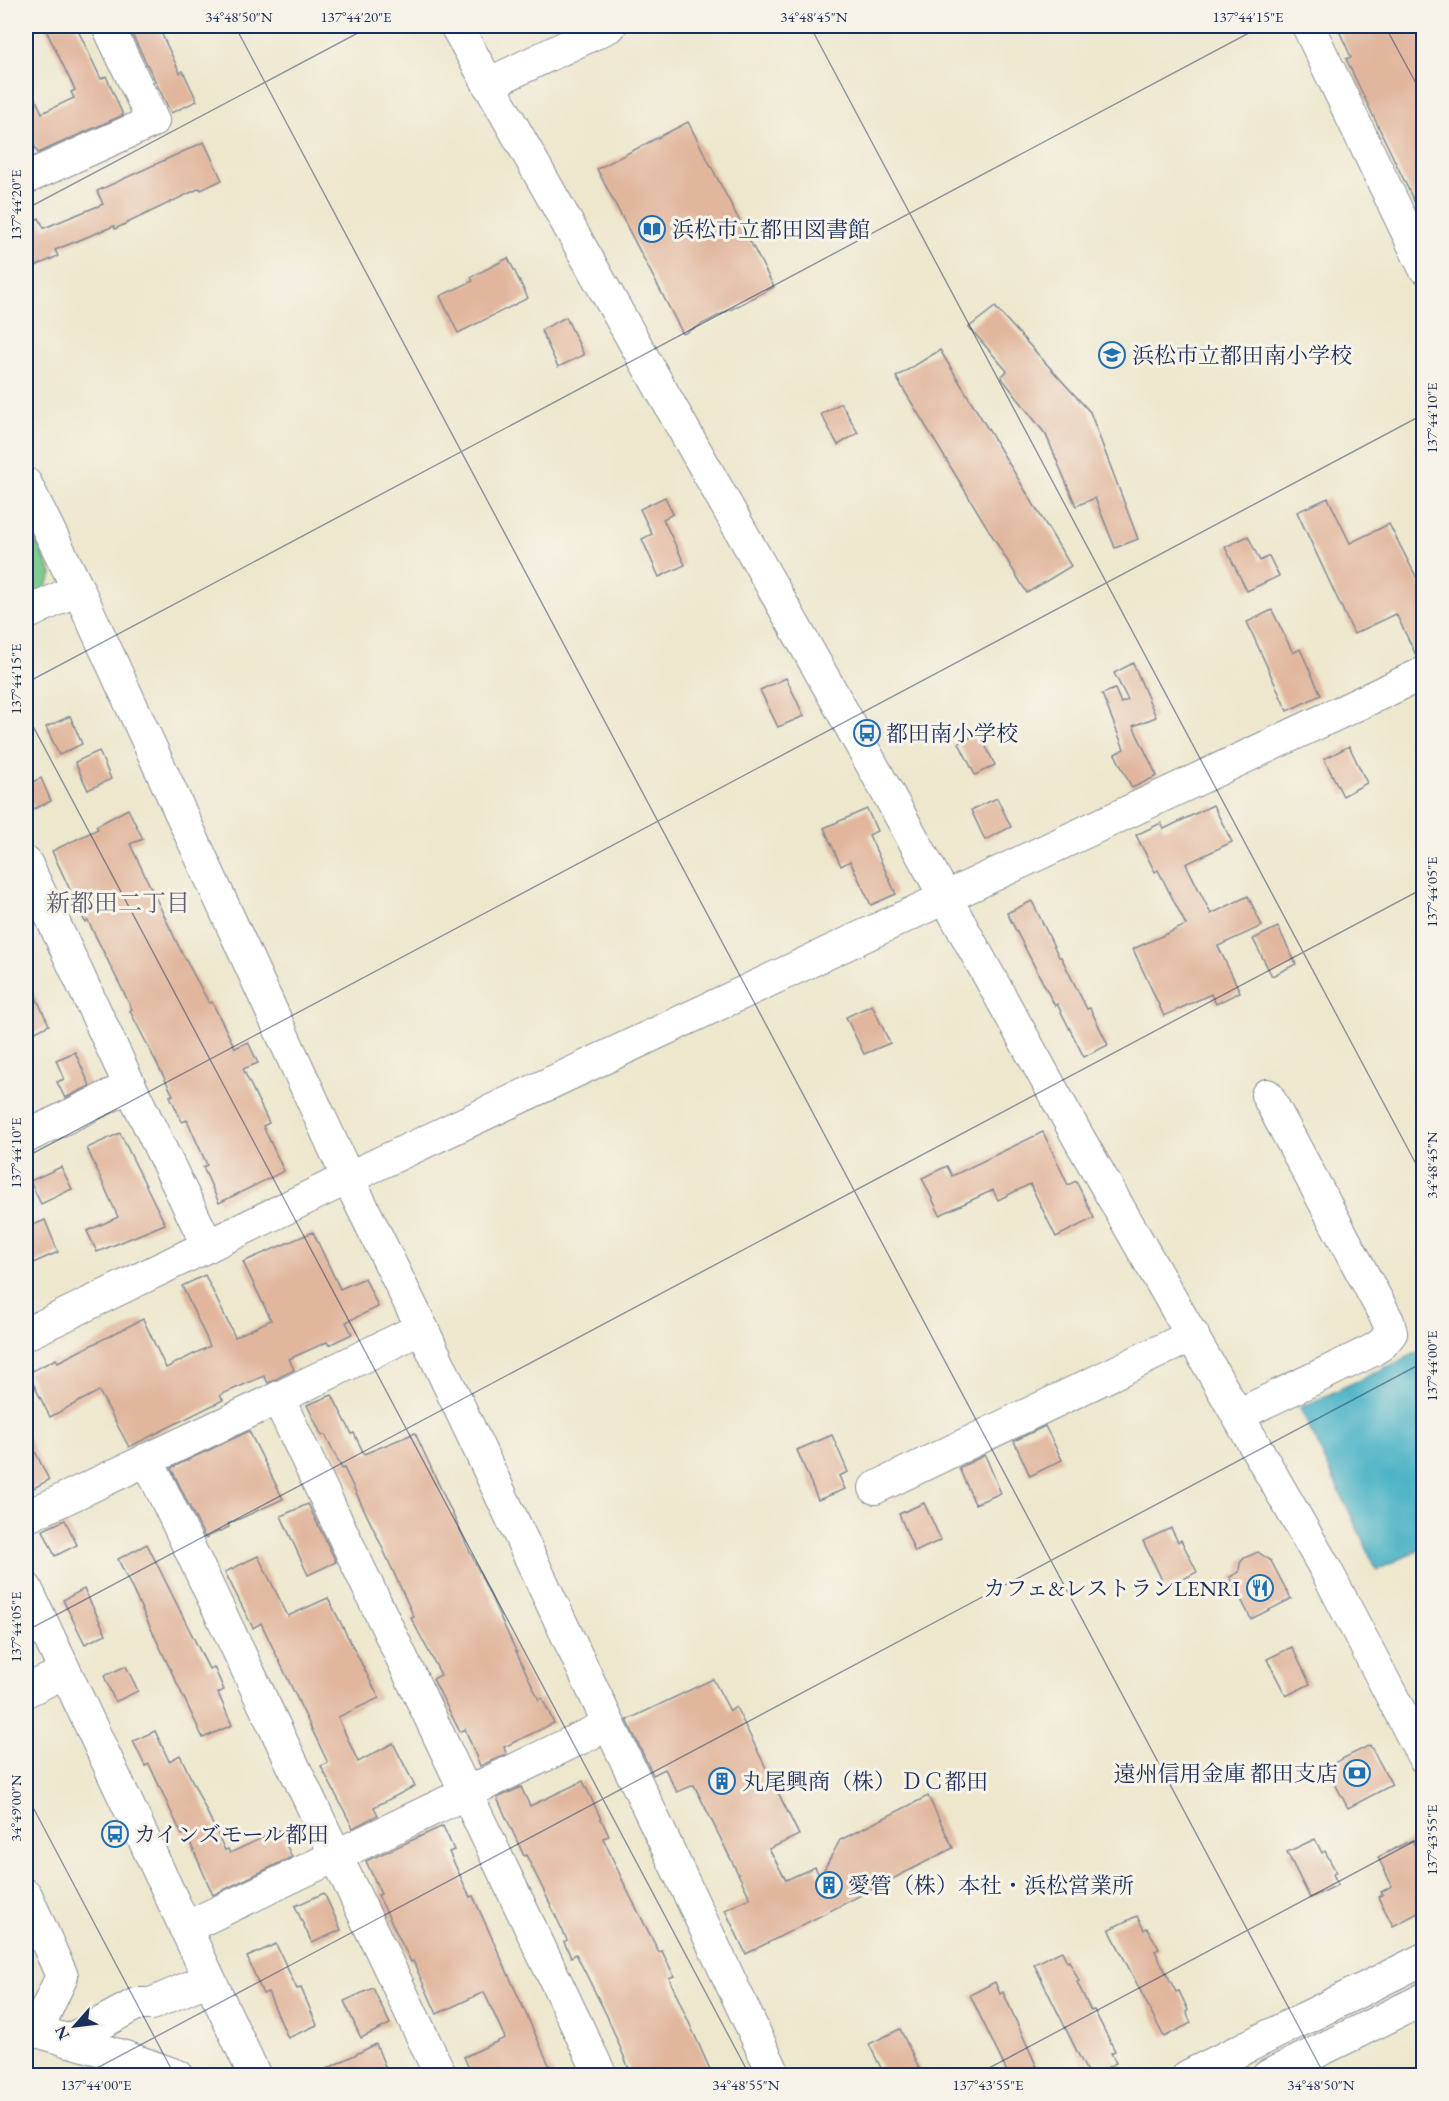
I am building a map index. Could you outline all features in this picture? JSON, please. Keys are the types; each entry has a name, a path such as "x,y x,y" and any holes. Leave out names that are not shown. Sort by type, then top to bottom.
{"street":[{"path":"26,176 153,121 108,26"},
{"path":"456,26 947,898 1077,1135 1325,1568 1424,1758"},
{"path":"488,84 610,26"},
{"path":"1308,26 1424,267"},
{"path":"26,484 78,589 348,1178 422,1328 775,2076"},
{"path":"26,614 78,589"},
{"path":"26,1334 348,1178 1424,673"},
{"path":"26,862 130,1086 208,1246"},
{"path":"26,1137 130,1086"},
{"path":"1238,1415 1371,1351 1382,1344 1391,1333 1388,1320 1267,1095"},
{"path":"26,1517 422,1328"},
{"path":"875,1488 1193,1335"},
{"path":"278,1398 601,2076"},
{"path":"147,1459 441,2076"},
{"path":"26,1588 255,2076"},
{"path":"26,1691 65,1672"},
{"path":"185,1928 608,1725"},
{"path":"26,1894 62,1976 31,2030 178,2076"},
{"path":"1188,2076 1424,1959"},
{"path":"125,2058 120,2042 121,2029 125,2024 151,2004 209,1979"},
{"path":"1268,2076 1424,1999"},
{"path":"68,2041 136,2004 151,2004"}],"green space":[{"path":"26,520 52,574 44,591 26,600"}],"water":[{"path":"1423,1350 1423,1548 1377,1570 1300,1408"}],"building":[{"path":"44,26 76,26 101,79 106,76 123,115 38,153 26,129 26,78 42,113 74,98 71,92 75,90"},
{"path":"128,26 158,26 180,73 183,71 197,101 171,113"},
{"path":"1337,26 1424,26 1424,222 1346,59 1351,57"},
{"path":"688,122 774,287 683,334 597,169"},
{"path":"204,142 222,180 201,190 200,188 115,229 114,226 55,250 58,256 36,266 26,244 26,225 39,218 44,228 103,204 97,191"},
{"path":"508,258 528,298 458,333 440,296 473,281 471,277"},
{"path":"995,307 1090,412 1138,539 1115,548 1095,498 1076,506 1046,435 1001,377 1007,371 969,327"},
{"path":"566,317 584,355 558,367 541,330"},
{"path":"940,350 1071,566 1027,593 896,377"},
{"path":"841,403 858,433 838,445 821,414"},
{"path":"665,497 673,514 663,519 685,565 659,577 642,539 652,534 640,509"},
{"path":"1328,498 1350,543 1389,524 1424,592 1424,655 1417,657 1396,614 1354,634 1297,512"},
{"path":"1248,536 1260,561 1269,556 1279,576 1247,591 1225,547"},
{"path":"1272,610 1293,653 1300,649 1321,695 1287,711 1247,622"},
{"path":"1133,663 1156,717 1133,726 1157,776 1132,788 1115,754 1124,749 1102,694 1115,689 1121,703 1128,700 1114,673"},
{"path":"786,678 804,716 778,727 760,690"},
{"path":"70,716 82,744 59,755 46,727"},
{"path":"979,733 995,765 975,775 959,743"},
{"path":"1349,746 1367,783 1343,796 1324,759"},
{"path":"99,751 111,779 88,790 75,762"},
{"path":"41,778 51,801 34,809 26,791 26,785"},
{"path":"997,798 1011,827 985,840 971,810"},
{"path":"1213,805 1232,842 1186,864 1211,914 1248,896 1262,926 1218,946 1240,992 1216,1004 1211,994 1164,1016 1133,949 1186,925 1158,870 1155,872 1136,835 1161,823 1164,829"},
{"path":"128,809 143,839 130,844 179,947 209,1003 212,1002 235,1048 248,1042 258,1063 243,1069 269,1123 263,1126 284,1171 219,1203 203,1167 207,1165 187,1120 182,1122 170,1096 173,1095 130,1011 132,1009 88,921 85,922 52,851 98,829 96,826"},
{"path":"867,809 877,831 869,835 896,894 871,905 850,861 841,866 824,828"},
{"path":"1032,901 1059,957 1087,1009 1090,1008 1108,1045 1084,1057 1007,913"},
{"path":"1278,927 1296,964 1272,976 1253,939"},
{"path":"26,976 49,1025 26,1037"},
{"path":"872,1005 890,1043 864,1054 846,1017"},
{"path":"75,1052 90,1086 65,1098 57,1082 64,1079 56,1060"},
{"path":"1043,1132 1068,1185 1076,1181 1094,1218 1056,1237 1030,1184 998,1200 993,1190 940,1215 922,1178 947,1166 952,1176"},
{"path":"120,1133 165,1224 97,1252 87,1231 118,1217 87,1148"},
{"path":"61,1167 72,1189 41,1204 30,1181"},
{"path":"45,1220 58,1252 26,1266 26,1228"},
{"path":"313,1232 340,1289 365,1278 378,1307 346,1322 352,1334 289,1359 294,1370 268,1383 264,1376 220,1395 223,1400 129,1447 99,1391 50,1417 28,1373 56,1359 58,1362 143,1319 166,1368 210,1346 182,1286 205,1275 235,1337 271,1320 243,1262"},
{"path":"332,1395 364,1454 415,1433 539,1700 542,1698 554,1723 504,1747 506,1754 480,1766 465,1729 460,1732 433,1679 441,1675 411,1618 414,1617 377,1536 344,1468 342,1469 325,1434 322,1436 307,1405"},
{"path":"1045,1426 1062,1460 1030,1476 1014,1441"},
{"path":"249,1431 283,1499 228,1524 229,1527 205,1538 171,1468"},
{"path":"26,1433 49,1480 26,1492"},
{"path":"832,1435 848,1472 839,1476 845,1489 818,1500 797,1450"},
{"path":"985,1455 1001,1493 975,1504 959,1468"},
{"path":"924,1503 941,1540 915,1552 899,1514"},
{"path":"308,1504 336,1562 308,1575 281,1516"},
{"path":"65,1520 77,1545 55,1556 43,1530"},
{"path":"1171,1528 1178,1542 1181,1540 1197,1572 1166,1588 1143,1541"},
{"path":"147,1544 209,1669 214,1667 224,1690 218,1693 232,1725 203,1738 118,1559"},
{"name":"カフェ&レストランLENRI","path":"1258,1552 1271,1561 1291,1599 1251,1619 1230,1577 1239,1572 1240,1563 1244,1558"},
{"path":"258,1556 288,1616 328,1598 379,1698 338,1717 358,1762 393,1743 415,1786 374,1807 378,1815 353,1828 321,1766 328,1763 261,1623 253,1628 225,1572"},
{"path":"84,1589 106,1634 85,1644 63,1600"},
{"path":"1292,1647 1310,1684 1286,1696 1267,1659"},
{"path":"126,1666 138,1691 115,1702 104,1676"},
{"path":"713,1679 730,1711 736,1707 799,1835 769,1849 786,1880 815,1867 820,1877 840,1840 928,1796 953,1848 746,1954 725,1910 750,1898 694,1785 677,1792 665,1769 653,1775 627,1720"},
{"path":"155,1731 169,1761 180,1755 225,1850 228,1849 230,1853 279,1830 292,1857 213,1895 186,1833 182,1835 149,1764 145,1766 133,1741"},
{"name":"遠州信用金庫 都田支店","path":"1370,1745 1392,1785 1348,1808 1326,1767"},
{"path":"583,1781 609,1836 603,1838 627,1890 674,1976 669,1978 713,2076 632,2076 607,2016 576,1954 571,1957 564,1942 567,1940 497,1798 521,1787 530,1806"},
{"path":"443,1826 454,1850 449,1852 470,1897 473,1896 554,2076 472,2076 464,2057 505,2038 484,1992 437,2014 413,1961 411,1962 378,1895 381,1894 366,1861"},
{"path":"1315,1839 1322,1853 1325,1851 1336,1872 1333,1874 1338,1885 1310,1898 1287,1852"},
{"path":"1412,1840 1424,1862 1424,1910 1393,1926 1378,1897 1383,1894 1381,1892 1392,1886 1378,1857"},
{"path":"324,1893 341,1930 312,1943 295,1906"},
{"path":"1137,1916 1144,1930 1147,1928 1159,1949 1155,1951 1176,1992 1179,1991 1191,2023 1164,2037 1109,1929"},
{"path":"276,1944 297,1989 301,1988 317,2025 288,2038 268,1992 263,1994 247,1957"},
{"path":"1062,1951 1079,1981 1077,1982 1091,2011 1094,2010 1115,2051 1111,2053 1116,2063 1092,2076 1089,2076 1034,1964"},
{"path":"995,1982 1000,1994 1003,1992 1041,2076 1009,2076 970,1995"},
{"path":"373,1988 390,2024 361,2038 344,2001"},
{"path":"900,2029 923,2076 885,2076 869,2044"},
{"path":"376,2044 389,2076 313,2076"}],"place":[{"name":"浜松市立都田図書館","path":"652,229"},
{"name":"浜松市立都田南小学校","path":"1112,355"},
{"name":"都田南小学校","path":"867,733"},
{"name":"カフェ&レストランLENRI","path":"1260,1588"},
{"name":"遠州信用金庫 都田支店","path":"1357,1773"},
{"name":"丸尾興商（株） ＤＣ都田","path":"722,1781"},
{"name":"カインズモール都田","path":"115,1834"},
{"name":"愛管（株）本社・浜松営業所","path":"829,1885"}],"district":[{"name":"新都田二丁目","path":"118,902"}]}
